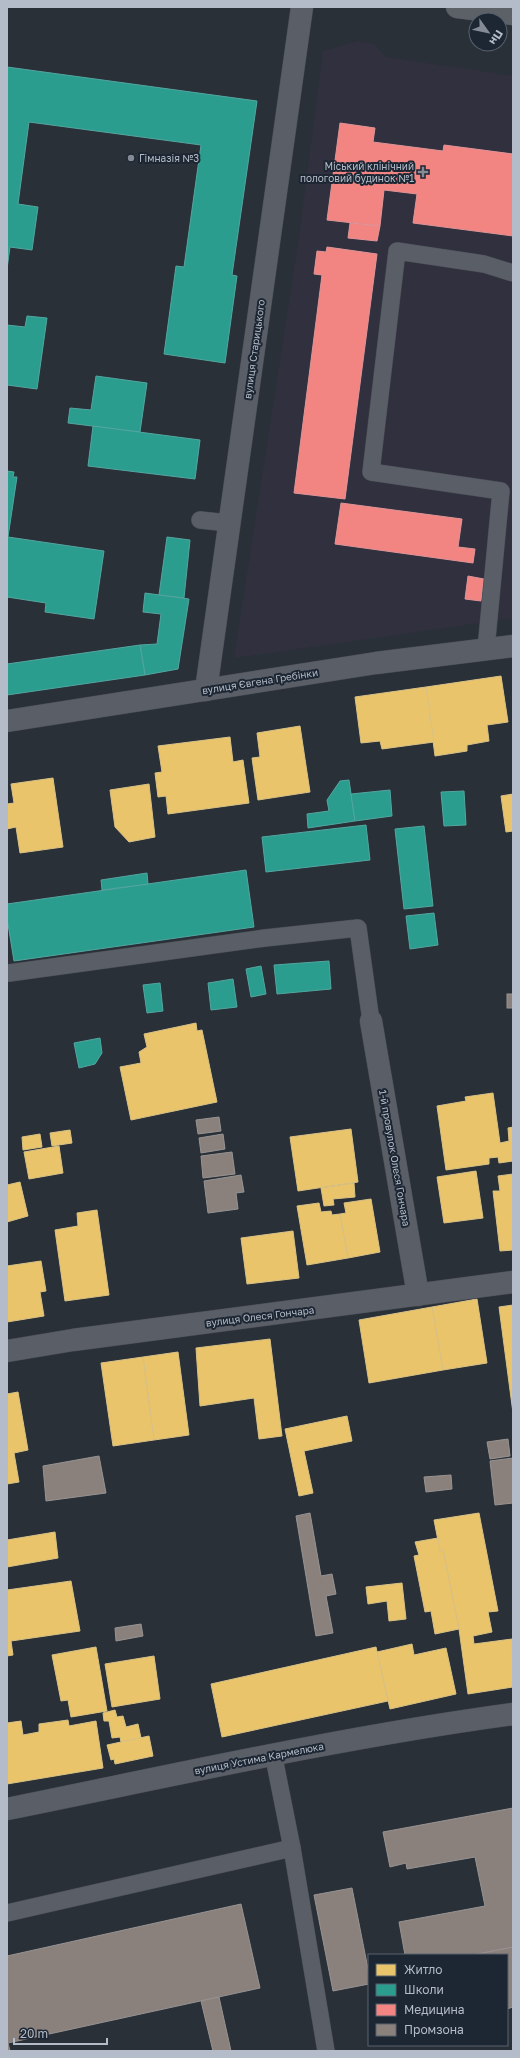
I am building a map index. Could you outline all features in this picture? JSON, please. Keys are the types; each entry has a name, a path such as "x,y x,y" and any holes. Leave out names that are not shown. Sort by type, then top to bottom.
{"main road":[{"path":"457,7 513,14"}],"street":[{"name":"вулиця Старицького","path":"206,690 302,7"},
{"name":"вулиця Євгена Гребінки","path":"7,721 376,662 513,646"},
{"name":"1-й провулок Олеся Гончара","path":"371,1021 418,1295"},
{"name":"вулиця Олеся Гончара","path":"7,1351 73,1340 513,1282"},
{"name":"вулиця Устима Кармелюка","path":"7,1809 274,1753 446,1723 513,1714"}],"lane":[{"path":"486,649 501,491 371,472 397,250 484,264 513,273"},
{"path":"200,520 229,523"},
{"path":"9,973 265,938 358,928 371,1021"},
{"path":"274,1753 292,1848 326,2051"},
{"path":"7,1913 292,1848"}],"shaded area":[{"path":"358,41 374,44 386,57 513,76 513,618 234,658 299,237 323,51"}],"building: Житло":[{"path":"501,676 508,722 487,725 489,741 467,745 467,751 435,756 426,687"},
{"path":"426,687 434,742 382,749 380,741 361,743 355,697"},
{"path":"300,726 310,792 258,800 252,758 260,757 257,733"},
{"path":"230,737 233,762 243,760 249,803 168,814 166,796 158,797 155,773 162,772 158,746"},
{"path":"53,778 63,847 20,853 16,827 7,829 7,804 14,803 11,784"},
{"path":"149,784 155,837 129,842 115,827 110,790"},
{"path":"513,794 513,831 506,832 501,796"},
{"path":"196,1023 197,1031 202,1030 217,1102 131,1120 120,1067 141,1063 139,1052 147,1047 144,1034"},
{"path":"493,1093 500,1143 509,1141 508,1128 513,1127 513,1161 499,1163 498,1157 489,1158 489,1164 446,1170 437,1106 466,1101 465,1097"},
{"path":"351,1129 358,1182 298,1191 290,1137"},
{"path":"70,1130 72,1143 52,1146 50,1133"},
{"path":"40,1134 42,1147 23,1150 22,1137"},
{"path":"59,1146 63,1173 29,1179 24,1152"},
{"path":"476,1171 483,1218 444,1223 437,1177"},
{"path":"513,1174 513,1250 500,1251 493,1191 500,1191 498,1176"},
{"path":"20,1182 28,1216 7,1222 7,1185"},
{"path":"354,1183 355,1197 333,1199 334,1205 324,1206 321,1188"},
{"path":"371,1199 380,1252 348,1258 340,1214 346,1213 344,1203"},
{"path":"319,1203 321,1212 331,1211 332,1215 340,1214 348,1258 307,1265 297,1206"},
{"path":"97,1210 109,1295 65,1301 55,1230 78,1226 77,1213"},
{"path":"293,1231 299,1278 247,1284 241,1238"},
{"path":"41,1261 46,1291 40,1292 44,1316 7,1322 7,1266"},
{"path":"477,1299 487,1363 443,1370 432,1307"},
{"path":"513,1305 513,1413 499,1307"},
{"path":"432,1307 443,1370 369,1383 359,1320"},
{"path":"270,1339 282,1436 259,1439 254,1398 200,1406 196,1348"},
{"path":"178,1352 189,1435 154,1440 143,1357"},
{"path":"143,1357 154,1440 113,1446 101,1363"},
{"path":"18,1392 28,1450 14,1453 19,1482 7,1484 7,1394"},
{"path":"347,1416 352,1441 304,1451 313,1493 299,1496 285,1429"},
{"path":"479,1513 498,1611 488,1612 492,1632 473,1636 474,1644 512,1639 513,1687 468,1694 459,1629 443,1550 440,1551 434,1520"},
{"path":"55,1532 58,1558 7,1567 7,1540"},
{"path":"438,1538 440,1551 443,1550 459,1629 435,1634 431,1611 425,1612 414,1556 419,1555 415,1542"},
{"path":"71,1581 80,1631 11,1641 13,1655 7,1656 7,1590"},
{"path":"402,1583 406,1619 389,1621 387,1601 368,1604 366,1587"},
{"path":"412,1644 414,1655 446,1648 456,1694 390,1709 377,1652"},
{"path":"96,1647 107,1711 71,1717 68,1700 61,1701 52,1655"},
{"path":"376,1647 388,1701 222,1737 211,1684"},
{"path":"154,1656 160,1699 112,1707 105,1664"},
{"path":"115,1710 117,1717 123,1716 126,1727 138,1724 141,1738 121,1742 120,1737 112,1738 109,1721 104,1721 103,1713"},
{"path":"68,1720 69,1726 96,1721 103,1768 7,1784 7,1723 21,1721 23,1735 39,1732 39,1724"},
{"path":"149,1736 153,1756 115,1764 114,1759 111,1760 107,1745"}],"building: Школи":[{"path":"7,67 257,101 232,275 237,276 225,363 164,354 176,266 184,267 201,145 29,122 18,204 38,207 32,250 10,247 7,269"},
{"path":"27,316 47,318 37,389 7,385 7,325 25,327"},
{"path":"96,376 147,383 140,432 68,423 70,408 91,410"},
{"path":"93,426 200,440 195,479 88,466"},
{"path":"7,471 14,472 13,477 17,477 8,537 104,551 94,619 45,612 46,603 7,597"},
{"path":"167,537 190,540 184,598 159,595"},
{"path":"145,593 189,599 178,669 145,675 140,645 157,644 161,614 143,612"},
{"path":"140,645 145,675 7,695 7,664"},
{"path":"349,780 355,821 308,828 307,814 329,811 327,800 340,781"},
{"path":"390,790 392,816 355,821 351,794"},
{"path":"464,791 466,825 444,826 441,792"},
{"path":"366,825 370,860 266,872 262,837"},
{"path":"424,826 433,906 404,909 395,829"},
{"path":"246,870 254,927 14,961 7,918 7,904"},
{"path":"147,873 148,884 102,890 101,880"},
{"path":"434,913 438,945 410,949 406,916"},
{"path":"329,961 331,989 277,994 274,965"},
{"path":"261,966 266,994 251,997 246,969"},
{"path":"233,979 237,1007 211,1010 208,983"},
{"path":"160,983 163,1011 147,1013 143,985"},
{"path":"100,1038 102,1053 95,1064 79,1068 74,1043"}],"building: Медицина":[{"name":"Міський клінічний пологовий будинок №1","path":"340,123 375,128 373,142 443,151 444,145 513,154 513,236 413,223 417,194 384,190 380,226 327,220"},
{"path":"350,223 380,226 377,241 348,238"},
{"path":"327,247 377,254 345,499 294,493 322,275 314,274 317,251 326,252"},
{"path":"341,503 462,519 458,547 475,549 473,563 335,544"},
{"path":"468,576 484,579 481,601 465,599"}],"building: Промзона":[{"path":"507,994 513,994 513,1008 507,1008"},
{"path":"219,1117 221,1131 198,1134 196,1120"},
{"path":"223,1134 225,1149 201,1153 199,1138"},
{"path":"232,1152 235,1174 203,1178 201,1156"},
{"path":"241,1175 244,1192 236,1193 238,1209 208,1213 204,1181"},
{"path":"508,1439 510,1456 490,1459 487,1442"},
{"path":"99,1456 106,1493 46,1501 43,1466"},
{"path":"513,1458 513,1503 495,1505 490,1461"},
{"path":"451,1475 452,1489 426,1492 424,1477"},
{"path":"310,1513 321,1576 332,1574 336,1594 326,1596 333,1633 316,1636 296,1516"},
{"path":"141,1624 143,1636 116,1641 115,1628"},
{"path":"513,1808 513,1947 478,1954 405,1954 399,1922 485,1906 475,1857 407,1869 406,1863 390,1867 383,1832"},
{"path":"352,1888 368,1969 368,1984 333,1991 314,1895"},
{"path":"241,1904 260,1988 8,2043 10,2051 7,2051 7,1956"},
{"path":"513,1947 513,2007 508,2009 508,1954 478,1954"},
{"path":"219,1997 231,2051 213,2051 201,2001"}],"place":[{"name":"Гімназія №3","path":"131,158"},
{"name":"Міський клінічний пологовий будинок №1","path":"423,172"}]}
